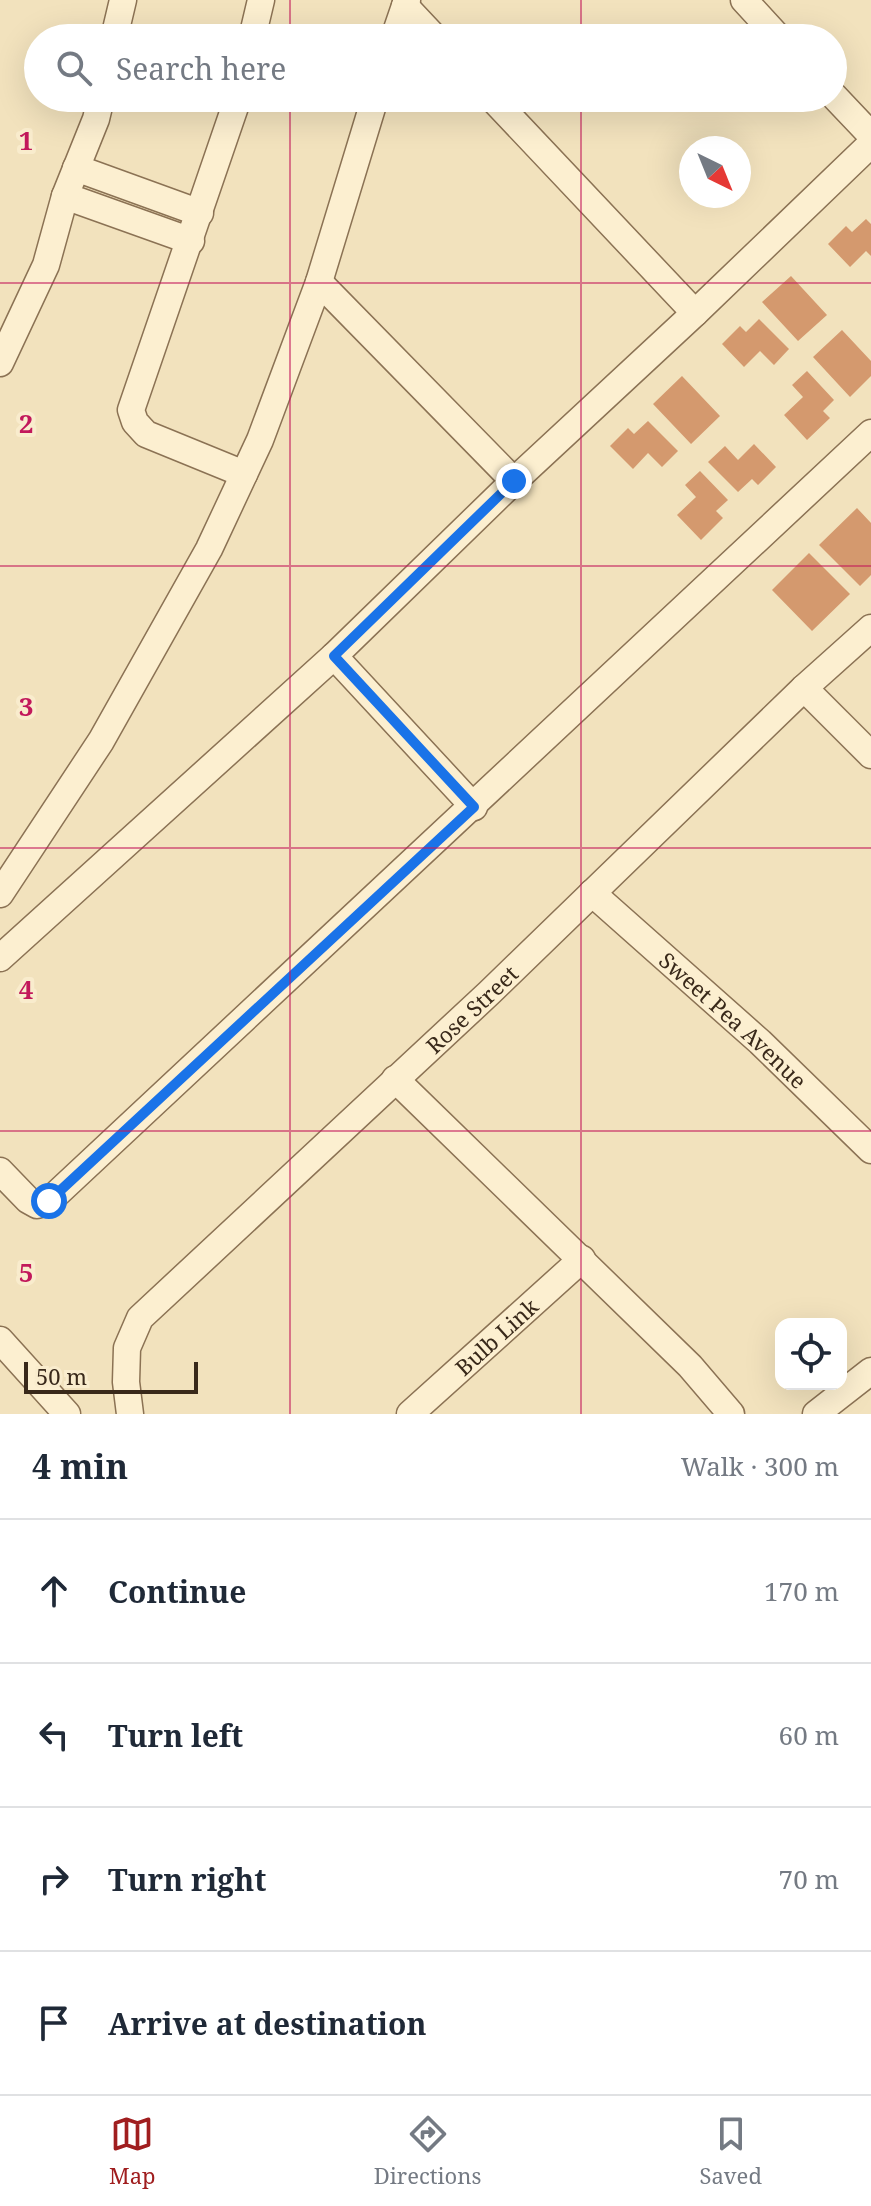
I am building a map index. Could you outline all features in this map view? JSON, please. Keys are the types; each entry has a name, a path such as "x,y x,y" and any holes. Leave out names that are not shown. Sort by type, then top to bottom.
{"street":[{"path":"117,24 123,0"},
{"path":"255,24 261,0"},
{"path":"744,0 766,24"},
{"path":"399,24 406,3"},
{"path":"406,3 423,24"},
{"path":"847,110 871,135"},
{"path":"0,363 46,265 65,196 98,112"},
{"path":"233,112 131,410 135,422 146,434 244,474"},
{"path":"0,894 101,741 209,549 260,440 319,282 371,112"},
{"path":"505,112 695,313"},
{"path":"0,958 334,656 514,481 871,144"},
{"path":"76,168 200,213"},
{"path":"65,196 191,241"},
{"path":"319,282 514,481"},
{"path":"0,1171 28,1200 37,1205 49,1201 871,433"},
{"name":"Rose Street","path":"130,1414 126,1382 127,1348 140,1318 871,628"},
{"path":"334,656 474,807"},
{"path":"804,688 871,755"},
{"name":"Sweet Pea Avenue","path":"592,893 760,1042 871,1150"},
{"path":"395,1079 690,1366 731,1414"},
{"name":"Bulb Link","path":"410,1414 582,1259"},
{"path":"0,1340 67,1414"},
{"path":"816,1414 871,1371"}],"building":[{"path":"866,219 871,224 871,256 866,251 850,267 828,244 846,226 852,232"},
{"path":"791,276 827,315 798,341 762,302"},
{"path":"759,319 789,349 774,365 760,351 744,367 722,344 740,326 746,332"},
{"path":"842,330 871,361 871,376 850,397 813,357"},
{"path":"807,371 834,400 823,411 830,418 807,440 784,415 803,397 792,385"},
{"path":"682,376 720,416 691,444 653,404"},
{"path":"648,421 678,451 662,467 648,453 633,469 610,446 628,428 634,434"},
{"path":"754,444 776,467 758,485 752,479 738,492 708,462 725,446 738,460"},
{"path":"700,471 728,500 716,511 723,518 701,540 677,515 696,497 685,485"},
{"path":"857,508 871,523 871,575 860,586 819,545"},
{"path":"809,553 850,594 812,631 772,590"}],"route":[{"path":"49,1201 474,807 334,656 514,481"}]}
